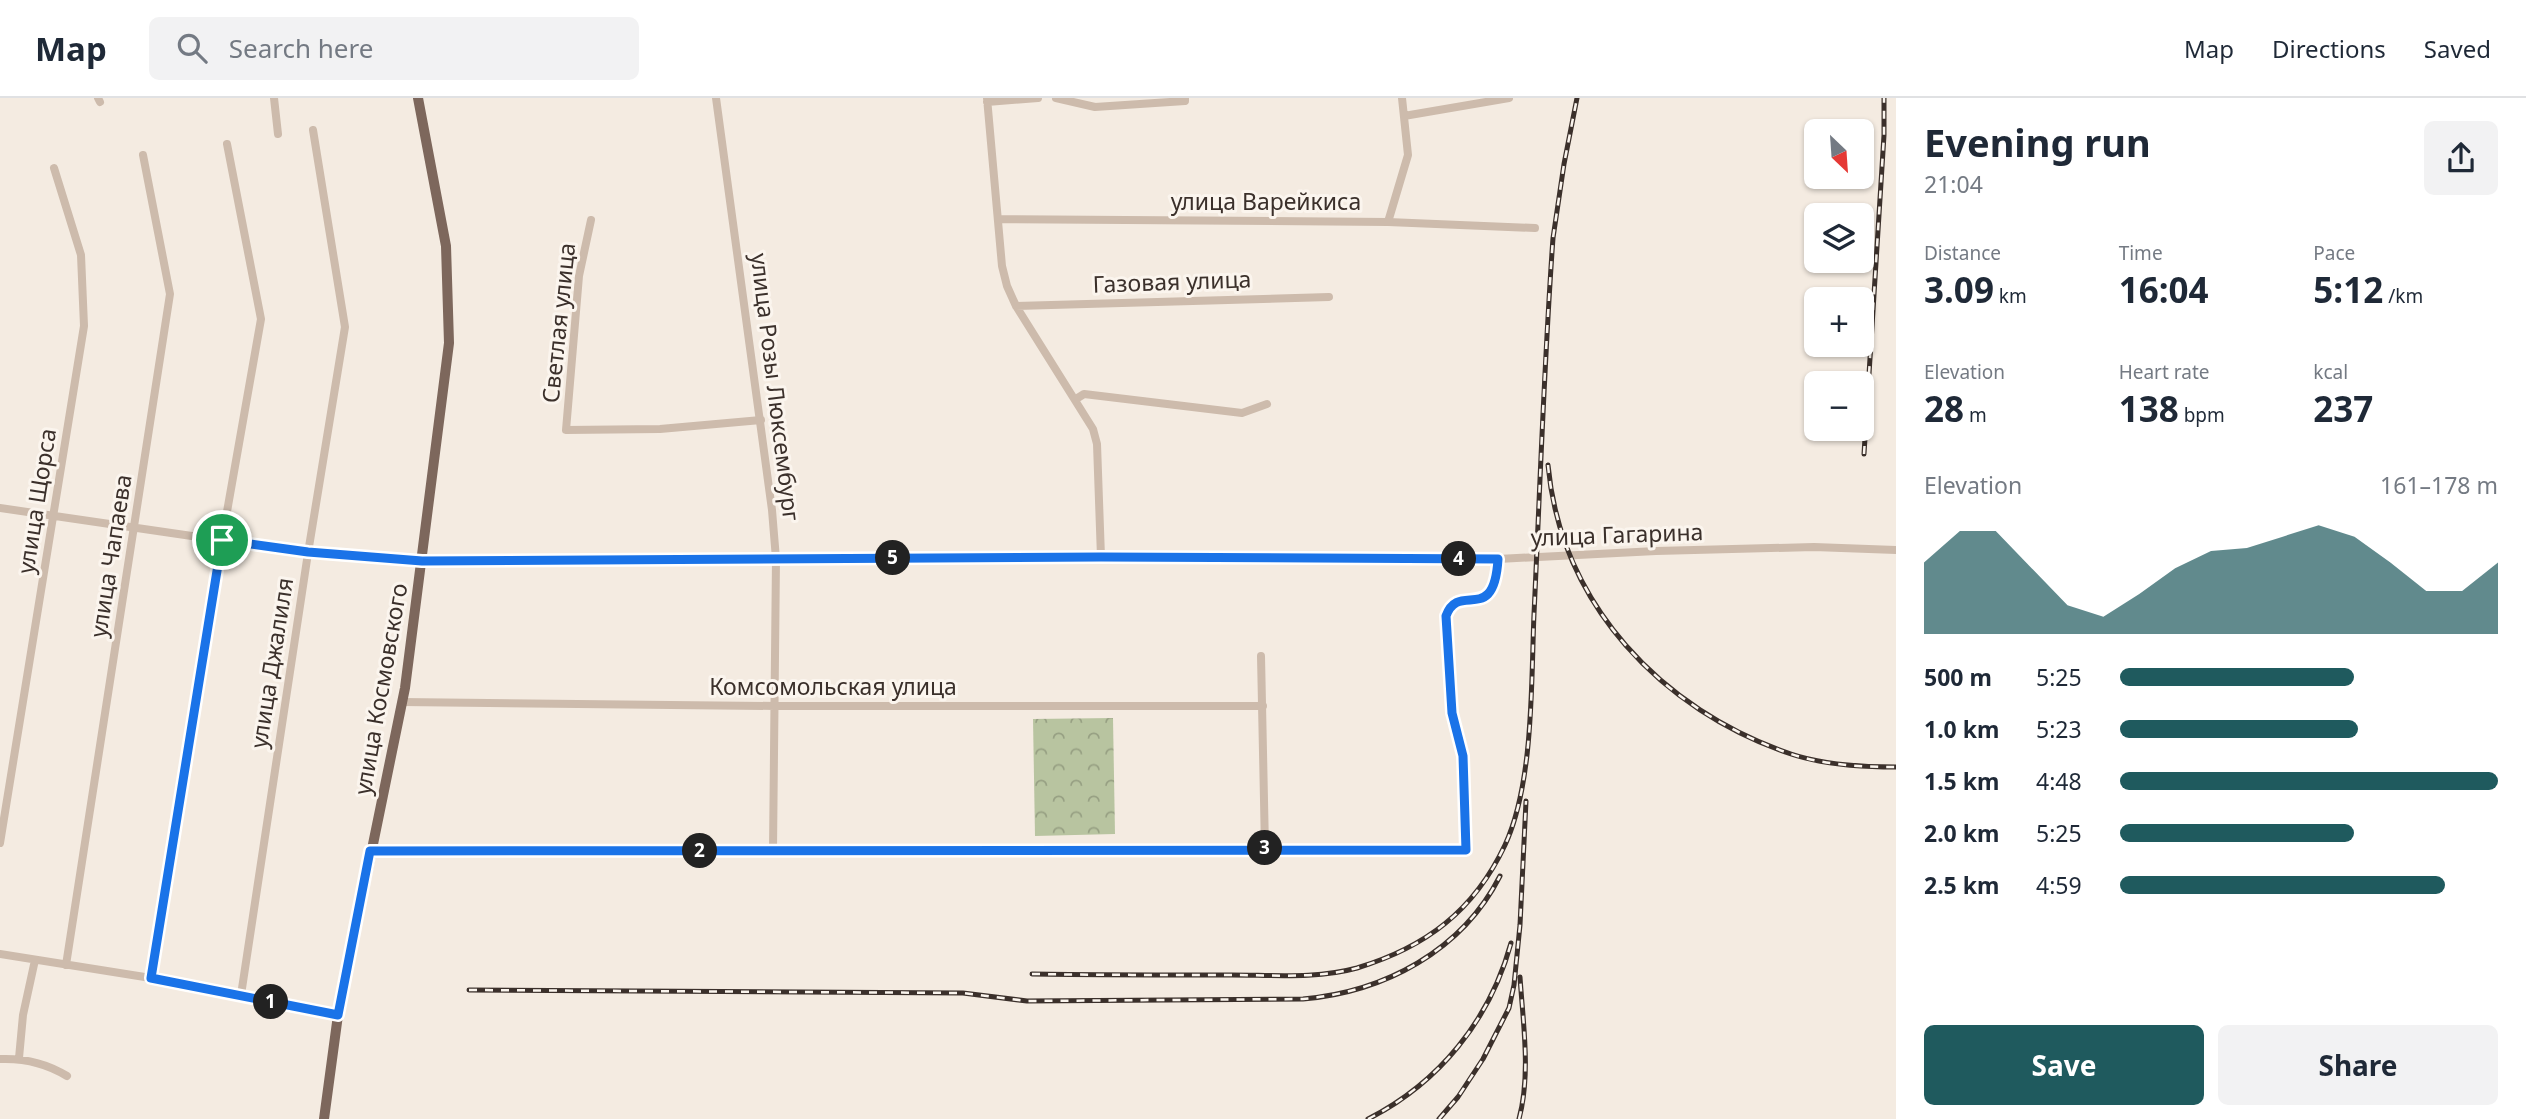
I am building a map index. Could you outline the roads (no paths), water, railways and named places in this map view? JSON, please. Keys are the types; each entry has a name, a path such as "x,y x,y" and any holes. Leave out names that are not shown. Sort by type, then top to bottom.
{"main road":[{"name":"улица Космовского","path":"324,1119 338,1015 402,702 449,343 446,246 418,98"}],"street":[{"path":"274,98 278,134"},
{"name":"улица Розы Люксембург","path":"716,98 761,420 776,559 773,850"},
{"path":"1038,98 987,100 1002,266 1007,286 1017,306 1093,429 1097,444 1101,557"},
{"path":"1056,98 1095,107 1185,101 1185,98"},
{"path":"1388,222 1408,155 1402,98"},
{"path":"1404,116 1508,98"},
{"name":"улица Джалиля","path":"241,995 345,327 313,130"},
{"path":"151,978 261,319 227,144"},
{"name":"улица Чапаева","path":"66,965 170,294 143,155"},
{"name":"улица Щорса","path":"0,843 84,326 81,255 54,167"},
{"name":"улица Варейкиса","path":"998,219 1388,222 1535,229"},
{"name":"Светлая улица","path":"591,220 579,276 566,430 660,429 761,420"},
{"name":"Газовая улица","path":"1017,306 1329,297"},
{"path":"1076,399 1084,394 1242,413 1267,404"},
{"name":"улица Гагарина","path":"0,508 308,552 422,561 1101,557 1498,559 1814,547 1896,550"},
{"path":"370,851 1265,848 1466,850 1463,756 1452,713 1446,616 1448,609 1454,604 1481,598 1493,591 1498,559"},
{"path":"1261,656 1265,848"},
{"name":"Комсомольская улица","path":"402,702 775,706 1263,706"},
{"path":"0,954 151,978 338,1015"},
{"path":"19,1058 23,1015 35,960"},
{"path":"0,1059 19,1058 52,1067 67,1076"}],"railway":[{"path":"1032,974 1295,976 1357,968 1405,949 1426,937 1463,907 1493,868 1514,820 1526,762 1553,238 1577,98"},
{"path":"1864,454 1884,98"},
{"path":"1548,465 1557,516 1573,563 1596,606 1626,645 1660,680 1700,710 1744,735 1791,754 1843,765 1896,767"},
{"path":"1439,1119 1458,1097 1483,1059 1509,1008 1520,925 1526,801"},
{"path":"469,990 963,993 1027,1001 1303,999 1363,987 1418,963 1465,926 1484,903 1500,876"},
{"path":"1368,1119 1417,1087 1439,1068 1458,1046 1490,998 1511,943"},
{"path":"1519,1119 1525,1084 1520,977"}]}
